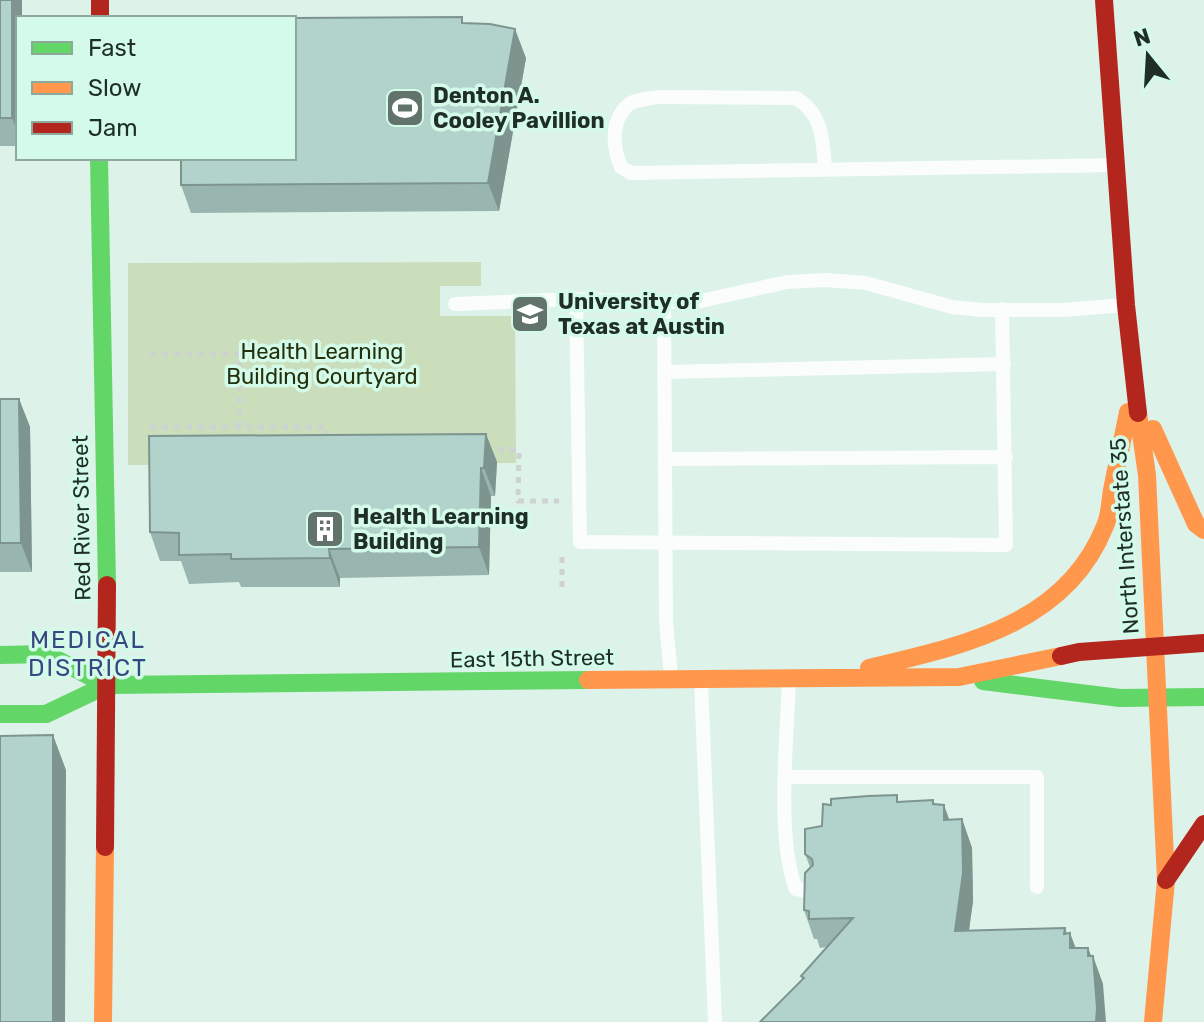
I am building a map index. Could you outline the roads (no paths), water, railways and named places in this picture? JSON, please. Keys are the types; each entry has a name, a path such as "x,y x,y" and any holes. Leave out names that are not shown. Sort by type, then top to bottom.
{"main road":[{"name":"North Interstate 35","path":"1104,0 1126,305 1147,475 1156,646 1166,880 1153,1022"},
{"name":"Red River Street","path":"99,160 107,685 103,1022"},
{"path":"1134,386 1196,524 1204,530"},
{"path":"821,680 978,641 1017,625 1052,601 1080,572 1105,525 1134,386"},
{"name":"East 15th Street","path":"959,677 1079,652 1204,643"},
{"name":"East 15th Street","path":"0,655 46,654 107,685"},
{"name":"East 15th Street","path":"0,714 46,714 107,685 959,677 1079,696 1158,701 1204,697"},
{"path":"1166,880 1199,827 1204,824"}],"lane":[{"path":"825,169 817,117 796,98 658,97 639,100 628,105 614,135 613,144 621,167 631,173 1115,165"},
{"path":"455,304 576,299 696,302 787,282 825,280 877,286 952,307 1063,310 1126,305"},
{"path":"576,299 580,542 1006,545 1002,309"},
{"path":"664,302 666,621 671,681"},
{"path":"664,372 1004,364"},
{"path":"665,459 1006,457"},
{"path":"789,680 786,777 789,872 796,889 813,892"},
{"path":"701,681 715,1022"},
{"path":"786,777 1037,777 1037,887"}],"place":[{"name":"Denton A. Cooley Pavillion","path":"405,108"},
{"name":"University of Texas at Austin","path":"530,314"},
{"name":"Health Learning Building","path":"325,529"}],"district":[{"name":"MEDICAL DISTRICT","path":"88,654"}],"park label":[{"name":"Health Learning Building Courtyard","path":"322,364"}]}
